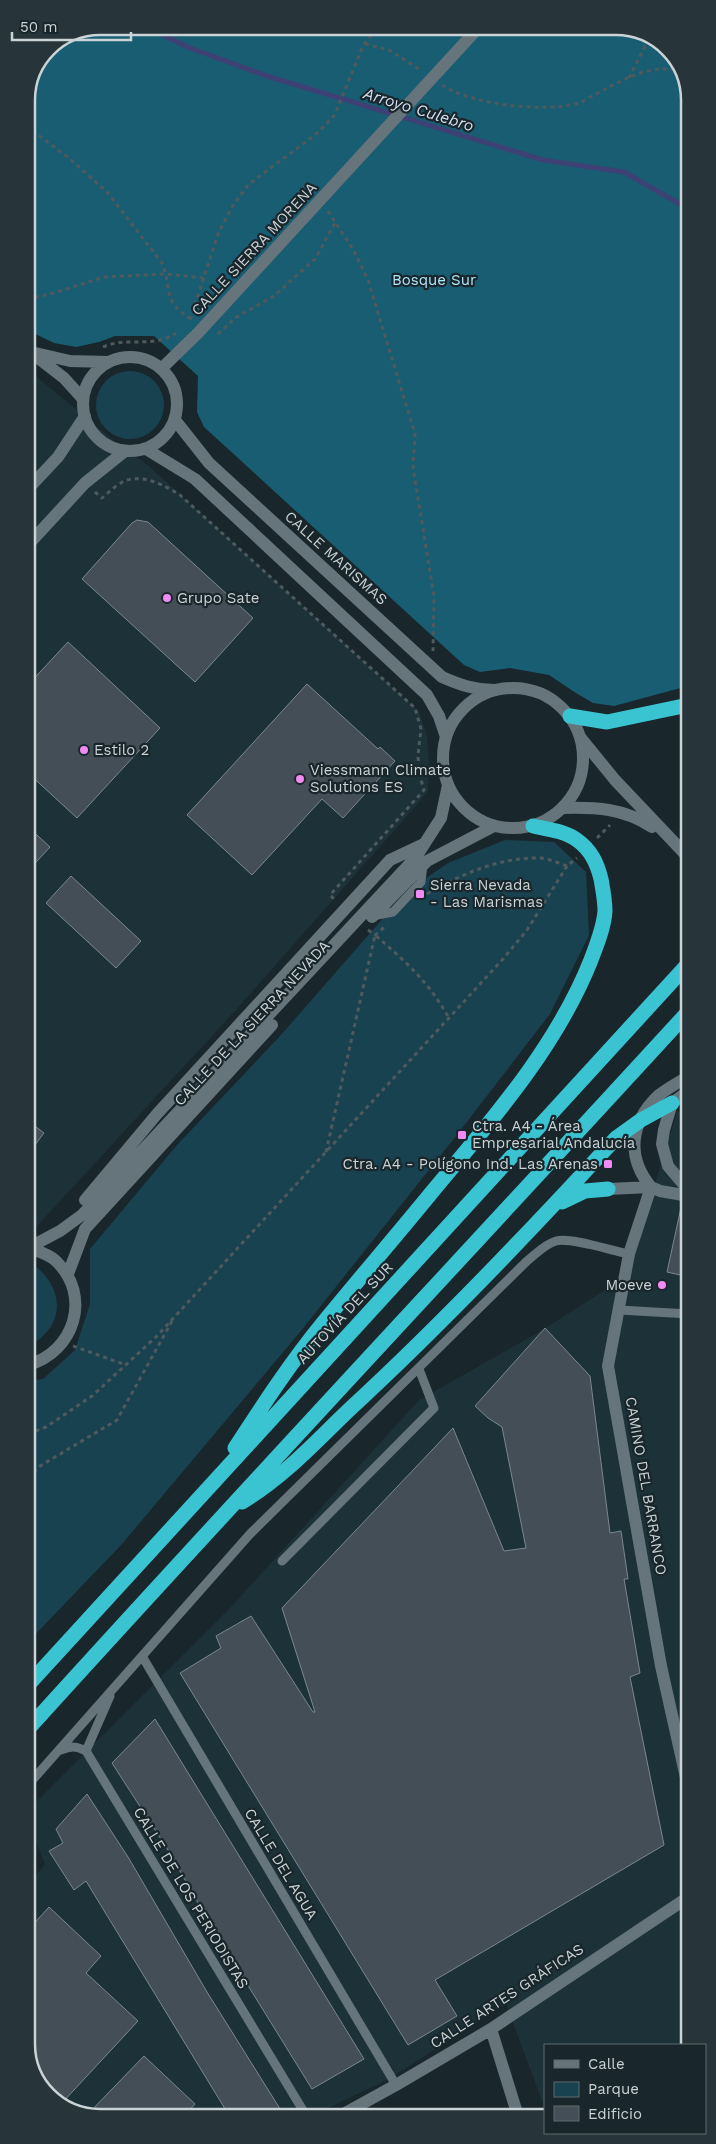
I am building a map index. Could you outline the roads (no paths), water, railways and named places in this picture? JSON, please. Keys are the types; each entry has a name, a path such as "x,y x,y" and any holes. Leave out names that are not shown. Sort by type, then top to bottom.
{"highway":[{"path":"570,716 607,722 681,706"},
{"path":"209,1487 283,1375 322,1324 486,1128 543,1051 580,988 599,938 605,912 604,891 595,860 588,850 569,835 532,826"},
{"name":"AUTOVÍA DEL SUR","path":"35,1677 681,972"},
{"path":"35,1721 681,1020"},
{"path":"228,1510 263,1490 292,1466 409,1355 616,1138 641,1120 672,1103"},
{"path":"548,1211 571,1196 585,1191 608,1189"}],"street":[{"name":"CALLE SIERRA MORENA","path":"161,369 198,334 472,35"},
{"path":"35,352 70,361 109,362"},
{"path":"35,355 64,378 83,399"},
{"path":"136,357 149,361 161,369 170,379 176,392 178,406 175,420 168,432 158,442 146,449 125,451 112,448 100,440 90,429 84,416 83,399 87,384 96,371 109,362 122,358 136,357"},
{"path":"35,481 58,457 84,416"},
{"name":"CALLE MARISMAS","path":"175,420 209,462 442,677 461,686 480,690 494,690"},
{"path":"146,449 194,479 427,694 439,716 446,737"},
{"path":"35,538 86,484 125,451"},
{"path":"580,736 583,756 582,775 574,793 562,808 549,819 532,826 520,828 494,826 479,820 466,810 448,784 444,769 443,753 446,737 460,712 481,695 494,690 511,688 528,690 544,695 558,704 570,716 580,736 615,780 681,850"},
{"name":"CALLE DE LA SIERRA NEVADA","path":"420,861 424,844 441,818 448,784"},
{"path":"562,808 609,809 642,820 669,838"},
{"name":"CALLE DE LA SIERRA NEVADA","path":"68,1274 81,1237 97,1214 363,926 420,861 494,826"},
{"path":"60,1231 157,1114 390,860 424,844"},
{"path":"35,1244 60,1231 82,1215 420,861"},
{"path":"681,1081 659,1095 641,1120 633,1147 634,1157 641,1175 651,1187 660,1191 681,1195"},
{"path":"681,1097 672,1103 662,1144 668,1166 681,1182"},
{"path":"608,1189 651,1187 659,1181 668,1166"},
{"name":"CAMINO DEL BARRANCO","path":"651,1187 629,1254 608,1366 661,1666 681,1755"},
{"path":"35,1251 54,1259 68,1274 75,1299 75,1314 71,1330 63,1343 52,1354 35,1363"},
{"name":"CALLE ARTES GRÁFICAS","path":"351,2109 491,2029 681,1902"},
{"path":"491,2029 516,2109"}],"lane":[{"path":"35,1777 250,1534 544,1247 556,1241 571,1241 629,1254"},
{"path":"619,1310 681,1314"},
{"path":"282,1561 434,1408 419,1369"},
{"name":"CALLE DEL AGUA","path":"142,1656 396,2085"},
{"path":"58,1751 70,1746 79,1747 86,1751 113,1688"},
{"name":"CALLE DE LOS PERIODISTAS","path":"86,1751 302,2109"}],"waterway":[{"name":"Arroyo Culebro","path":"163,35 190,48 267,76 543,160 624,172 681,205"}],"place":[{"name":"Grupo Sate","path":"167,598"},
{"name":"Estilo 2","path":"84,750"},
{"name":"Viessmann Climate Solutions ES","path":"300,779"},
{"name":"Sierra Nevada - Las Marismas","path":"420,894"},
{"name":"Ctra. A4 - Área Empresarial Andalucía","path":"462,1135"},
{"name":"Ctra. A4 - Polígono Ind. Las Arenas","path":"608,1164"},
{"name":"Moeve","path":"662,1285"}],"park label":[{"name":"Bosque Sur","path":"434,280"}]}
